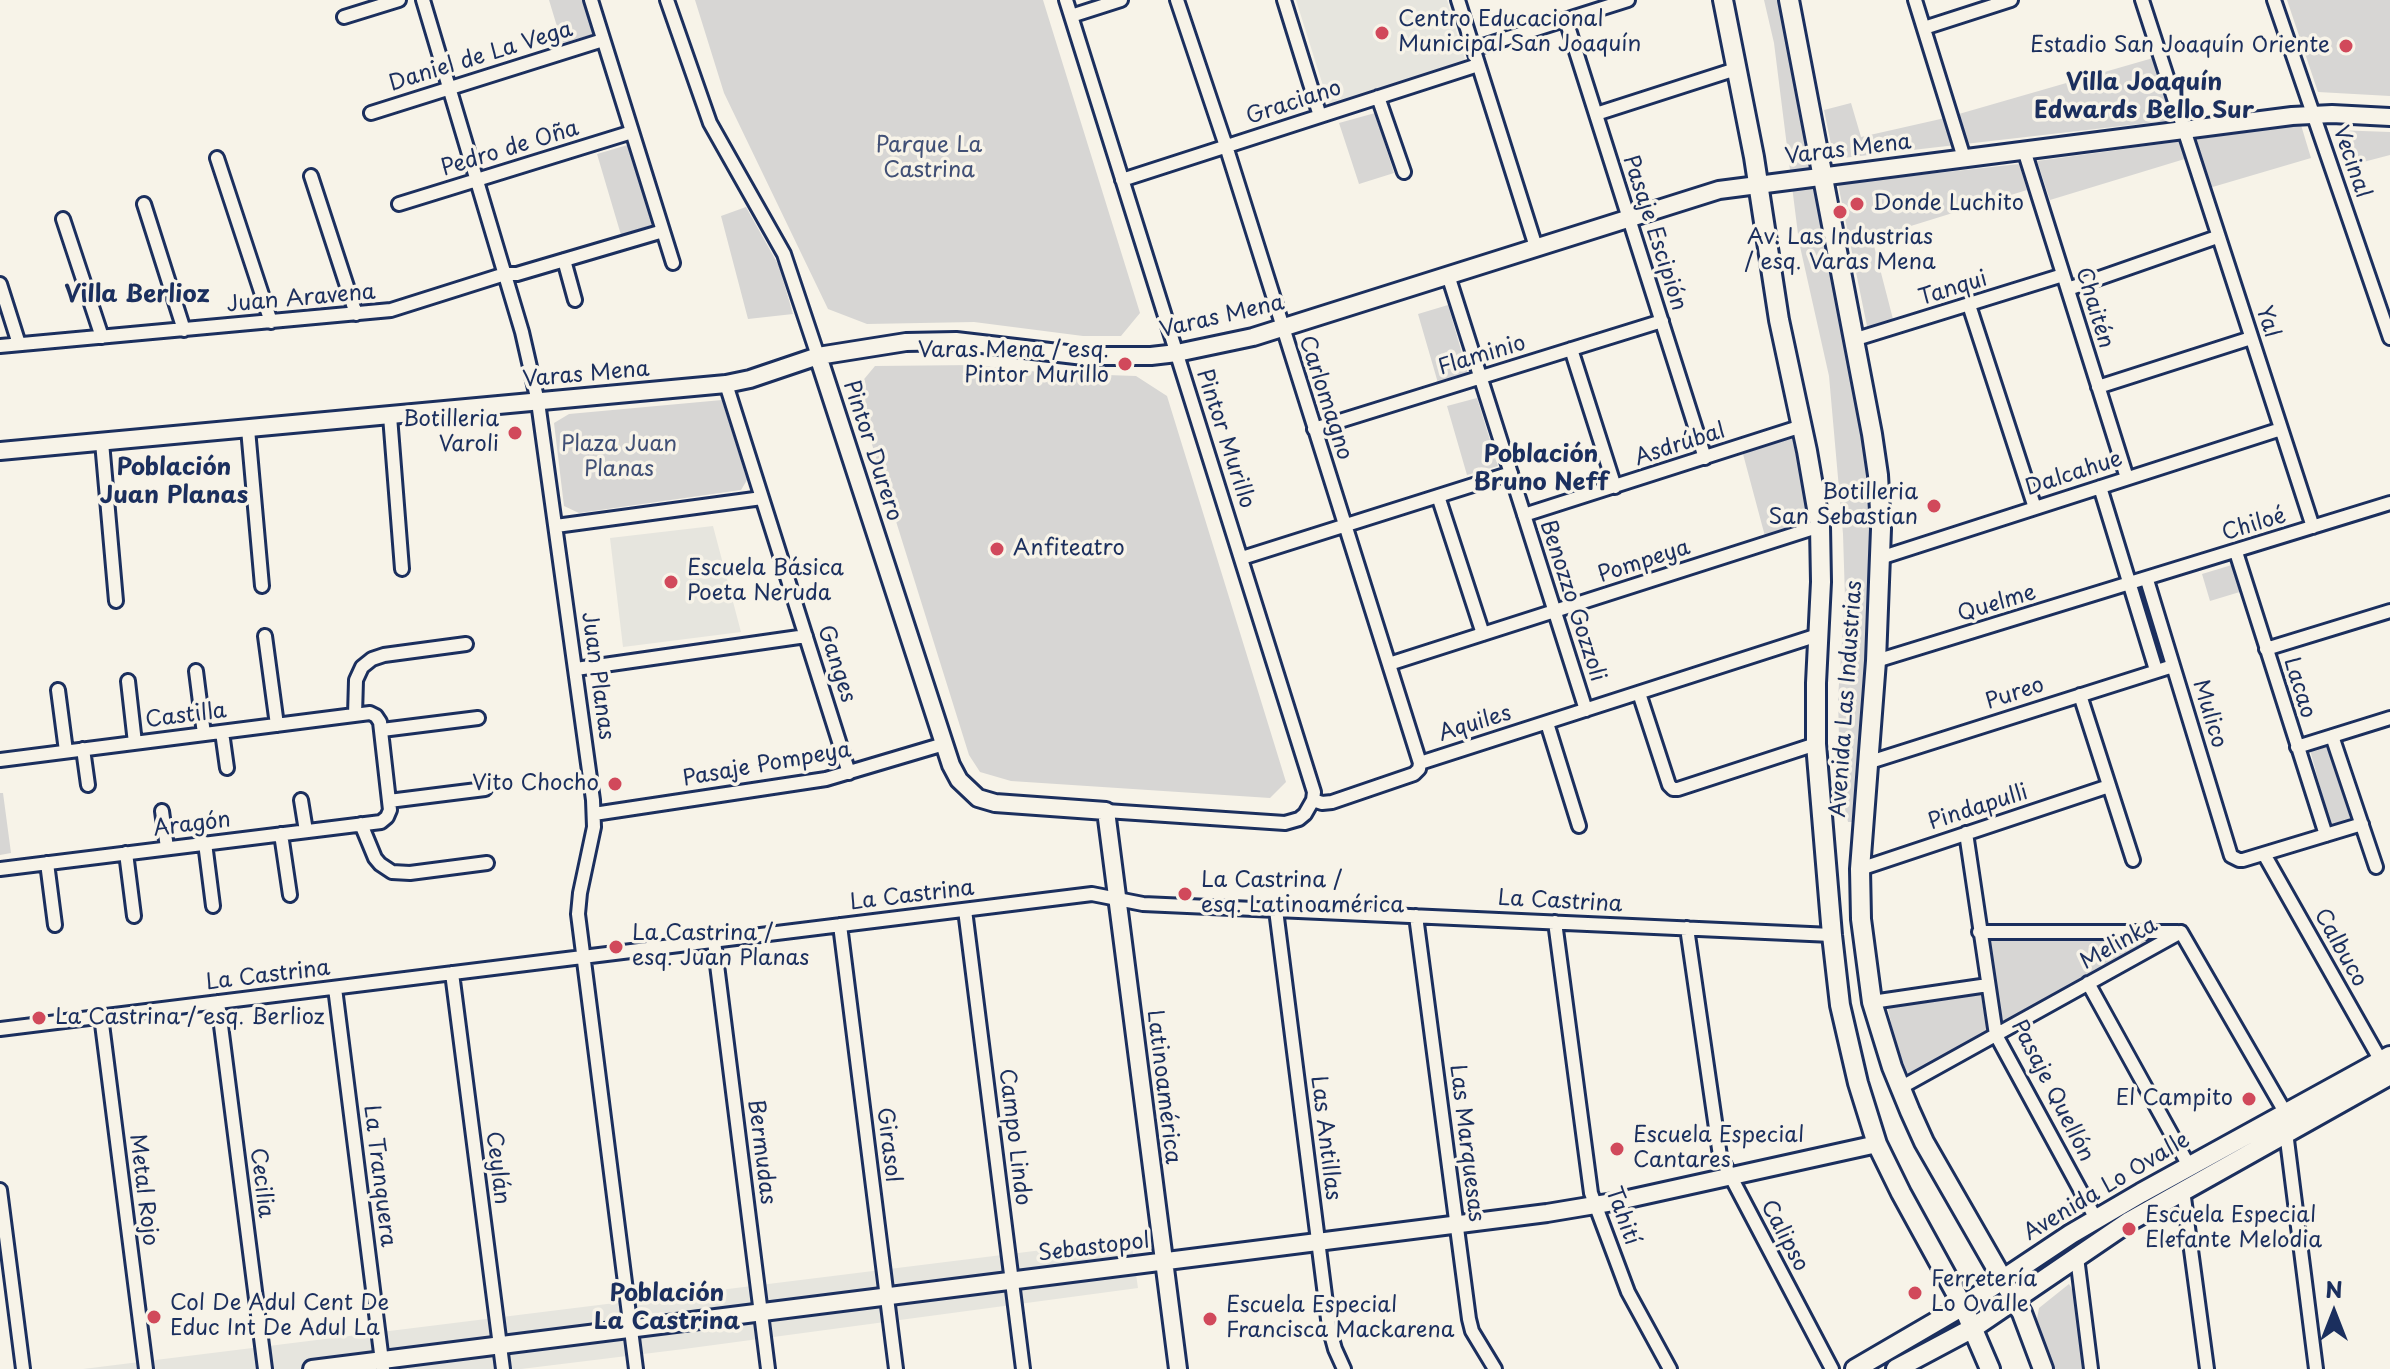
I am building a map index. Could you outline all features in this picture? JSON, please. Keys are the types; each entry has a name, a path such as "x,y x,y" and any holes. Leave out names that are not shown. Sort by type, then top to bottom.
{"main road":[{"name":"Avenida Las Industrias","path":"1723,0 1758,184 1779,320 1820,526 1816,744 1836,979 1847,1042 1877,1144 1963,1306 1990,1369"},
{"name":"Avenida Las Industrias","path":"1789,0 1878,475 1880,558 1876,661 1860,869 1861,919 1872,1002 1900,1088 1924,1142 2025,1320 2043,1369"},
{"name":"Avenida Lo Ovalle","path":"1855,1369 1963,1306 2096,1219 2189,1166 2285,1112 2388,1069"},
{"name":"Avenida Lo Ovalle","path":"1896,1369 1973,1328 2130,1221 2286,1132 2388,1069"}],"street":[{"path":"344,17 399,0"},
{"name":"Juan Planas","path":"423,0 522,332 538,402 594,814 578,905 636,1369"},
{"path":"591,0 673,263"},
{"name":"Pintor Durero","path":"667,0 710,123 784,254 944,744 959,780 971,793 986,801 1106,811"},
{"name":"Pintor Murillo","path":"1066,0 1312,782 1313,800"},
{"path":"1071,16 1121,0"},
{"name":"Carlomagno","path":"1177,0 1420,763"},
{"path":"1284,0 1320,116"},
{"path":"1458,0 1536,247"},
{"path":"1915,0 1964,158"},
{"path":"1924,28 2011,0"},
{"name":"Yal","path":"2142,0 2313,527"},
{"name":"Vecinal","path":"2274,0 2389,333"},
{"path":"1473,49 1620,1"},
{"name":"Pasaje Escipión","path":"1566,20 1705,458"},
{"name":"Daniel de La Vega","path":"371,113 603,40"},
{"name":"Graciano","path":"1122,180 1478,65"},
{"path":"1596,114 1736,69"},
{"path":"1378,97 1404,172"},
{"name":"Varas Mena","path":"0,451 726,384 818,356 876,345 936,340 1084,356 1177,353 1224,344 1282,327 1710,192 2313,114 2390,117"},
{"name":"Pedro de Oña","path":"399,204 632,132"},
{"name":"Chaitén","path":"2024,150 2127,478"},
{"path":"217,158 271,322"},
{"path":"311,176 356,314"},
{"path":"144,204 184,330"},
{"path":"63,219 102,337"},
{"name":"Juan Aravena","path":"0,346 401,308 505,274 517,274 663,231"},
{"path":"2068,289 2217,237"},
{"path":"564,260 575,300"},
{"name":"Benozzo Gozzoli","path":"1448,275 1586,710"},
{"name":"Tanqui","path":"1853,340 2063,275"},
{"path":"0,284 19,344"},
{"path":"1969,305 2035,508"},
{"name":"Flaminio","path":"1314,429 1662,321"},
{"path":"2098,387 2251,338"},
{"path":"1571,349 1615,487"},
{"name":"Ganges","path":"726,384 849,773"},
{"path":"390,416 402,569"},
{"name":"Asdrúbal","path":"1524,515 1802,426"},
{"path":"248,429 262,586"},
{"name":"Dalcahue","path":"1880,558 2281,429"},
{"path":"102,442 116,601"},
{"path":"1242,558 1511,473"},
{"path":"2100,487 2156,670"},
{"path":"1438,496 1483,634"},
{"path":"556,526 762,498"},
{"name":"Chiloé","path":"2130,585 2390,503"},
{"name":"Pompeya","path":"1389,664 1820,526"},
{"name":"Lacao","path":"2236,552 2326,835"},
{"name":"Mulico","path":"2147,580 2229,852 2234,859 2243,860 2264,854"},
{"name":"Quelme","path":"1876,661 2130,585"},
{"path":"2266,649 2390,611"},
{"name":"Aquiles","path":"1313,800 1332,802 1414,774 1420,763 1818,635"},
{"path":"265,636 277,725"},
{"path":"576,669 806,636"},
{"path":"355,715 356,680 362,667 372,659 466,644"},
{"name":"Pureo","path":"1870,762 2173,666"},
{"path":"196,671 204,734"},
{"path":"128,681 135,743"},
{"path":"58,690 66,751"},
{"path":"1639,693 1669,785 1673,789 1816,744"},
{"path":"2080,695 2133,860"},
{"name":"Castilla","path":"0,760 370,713 376,716 382,730"},
{"path":"478,718 382,730 389,801 485,789"},
{"path":"2297,747 2390,718"},
{"path":"1547,723 1579,826"},
{"path":"222,732 227,768"},
{"path":"2332,736 2376,867"},
{"name":"Pasaje Pompeya","path":"594,814 790,785 849,773 944,744"},
{"path":"83,749 88,785"},
{"name":"Pindapulli","path":"1860,869 2109,786"},
{"path":"301,800 306,831"},
{"path":"1106,811 1285,823 1299,819 1313,800"},
{"name":"Aragón","path":"0,869 381,822 390,810 389,801"},
{"path":"162,811 167,848"},
{"name":"Latinoamérica","path":"1106,811 1178,1369"},
{"path":"361,824 375,858 392,872 410,873 487,863"},
{"path":"2264,854 2362,824"},
{"name":"Pasaje Quellón","path":"1966,833 1996,1035 2096,1219"},
{"path":"281,834 290,895"},
{"path":"205,843 213,906"},
{"path":"126,853 134,916"},
{"name":"Calbuco","path":"2264,854 2388,1069"},
{"path":"47,863 55,925"},
{"name":"La Castrina","path":"0,1029 1092,894 1143,904 1832,935"},
{"name":"Campo Lindo","path":"965,910 1023,1369"},
{"name":"Las Antillas","path":"1276,910 1329,1327 1344,1369"},
{"name":"Las Marquesas","path":"1416,916 1470,1325 1495,1369"},
{"name":"Tahití","path":"1555,922 1587,1178 1628,1292 1670,1369"},
{"name":"Girasol","path":"840,925 896,1369"},
{"name":"Calipso","path":"1687,928 1722,1163 1832,1369"},
{"name":"Melinka","path":"1979,932 2181,932"},
{"path":"2181,932 2285,1112"},
{"name":"Melinka","path":"1900,1088 2181,932"},
{"name":"Bermudas","path":"714,941 768,1369"},
{"name":"Ceylán","path":"452,973 503,1369"},
{"path":"2088,983 2189,1166"},
{"path":"1872,1002 1988,985"},
{"name":"La Tranquera","path":"335,988 383,1365"},
{"name":"Cecilia","path":"218,1002 265,1369"},
{"name":"Metal Rojo","path":"101,1016 146,1369"},
{"path":"2286,1132 2316,1369"},
{"name":"Sebastopol","path":"312,1369 383,1365 500,1345 1456,1225 1595,1205 1877,1144"},
{"path":"0,1190 23,1369"},
{"path":"2183,1190 2207,1369"},
{"path":"2077,1257 2091,1369"}],"shaded area":[{"name":"Centro Educacional Municipal San Joaquín","path":"1296,0 1447,0 1467,66 1330,108"},
{"name":"Escuela Básica Poeta Neruda","path":"713,526 741,632 623,647 610,538"},
{"path":"1131,1239 1138,1288 684,1349 521,1369 83,1369"}],"green space":[{"path":"549,0 583,0 594,34 562,43"},
{"name":"Parque La Castrina","path":"695,0 1043,0 1140,313 1121,336 1083,336 974,322 867,324 828,309 724,93"},
{"path":"1764,0 1783,0 1869,466 1874,519 1871,663 1857,819 1853,822 1848,822 1845,809 1839,738 1838,698 1845,598 1843,534 1829,376 1799,242 1774,43"},
{"name":"Estadio San Joaquín Oriente","path":"2287,0 2390,0 2390,96 2318,92"},
{"path":"2153,58 2174,120 1834,159 1824,110 1851,103 1861,137 1945,118"},
{"path":"1375,113 1394,173 1359,184 1339,123"},
{"path":"2301,125 2311,158 2199,191 2188,158 2050,200 2037,161"},
{"path":"2335,130 2390,132 2390,155 2348,166"},
{"path":"631,144 655,224 621,235 597,154"},
{"path":"2019,164 2027,190 1872,238 1894,323 1868,331 1838,184"},
{"path":"746,207 779,266 793,314 748,319 721,216"},
{"path":"1448,305 1468,374 1438,383 1418,314"},
{"path":"975,365 1049,373 1136,376 1167,396 1286,782 1270,798 1011,781 980,772 969,755 855,390 875,366"},
{"path":"1477,398 1498,466 1467,475 1447,406"},
{"name":"Plaza Juan Planas","path":"722,400 747,480 741,490 579,513 564,506 554,423 569,414"},
{"path":"1792,437 1812,526 1766,540 1743,454"},
{"path":"2235,564 2243,591 2210,601 2202,574"},
{"path":"2334,743 2357,824 2332,831 2310,750"},
{"path":"0,793 3,793 11,853 0,855"},
{"path":"1987,938 2159,939 2004,1022 1992,984"},
{"path":"1980,991 1988,1034 1909,1076 1896,1046 1887,1004"},
{"path":"2069,1284 2073,1291 2084,1369 2052,1369 2037,1319 2039,1308"}],"place":[{"name":"Centro Educacional Municipal San Joaquín","path":"1382,33"},
{"name":"Estadio San Joaquín Oriente","path":"2346,46"},
{"name":"Donde Luchito","path":"1857,204"},
{"name":"Av. Las Industrias / esq. Varas Mena","path":"1840,212"},
{"name":"Varas Mena / esq. Pintor Murillo","path":"1125,364"},
{"name":"Botilleria Varoli","path":"515,433"},
{"name":"Botilleria San Sebastian","path":"1934,506"},
{"name":"Anfiteatro","path":"997,549"},
{"name":"Escuela Básica Poeta Neruda","path":"671,582"},
{"name":"Vito Chocho","path":"615,784"},
{"name":"La Castrina / esq. Latinoamérica","path":"1185,894"},
{"name":"La Castrina / esq. Juan Planas","path":"616,947"},
{"name":"La Castrina / esq. Berlioz","path":"39,1018"},
{"name":"El Campito","path":"2249,1099"},
{"name":"Escuela Especial Cantares","path":"1617,1149"},
{"name":"Escuela Especial Elefante Melodia","path":"2129,1229"},
{"name":"Ferretería Lo Ovalle","path":"1915,1293"},
{"name":"Col De Adul Cent De Educ Int De Adul La","path":"154,1317"},
{"name":"Escuela Especial Francisca Mackarena","path":"1210,1319"}],"district":[{"name":"Villa Joaquín Edwards Bello Sur","path":"2144,97"},
{"name":"Villa Berlioz","path":"137,295"},
{"name":"Población Bruno Neff","path":"1541,469"},
{"name":"Población Juan Planas","path":"174,482"},
{"name":"Población La Castrina","path":"667,1308"}]}
